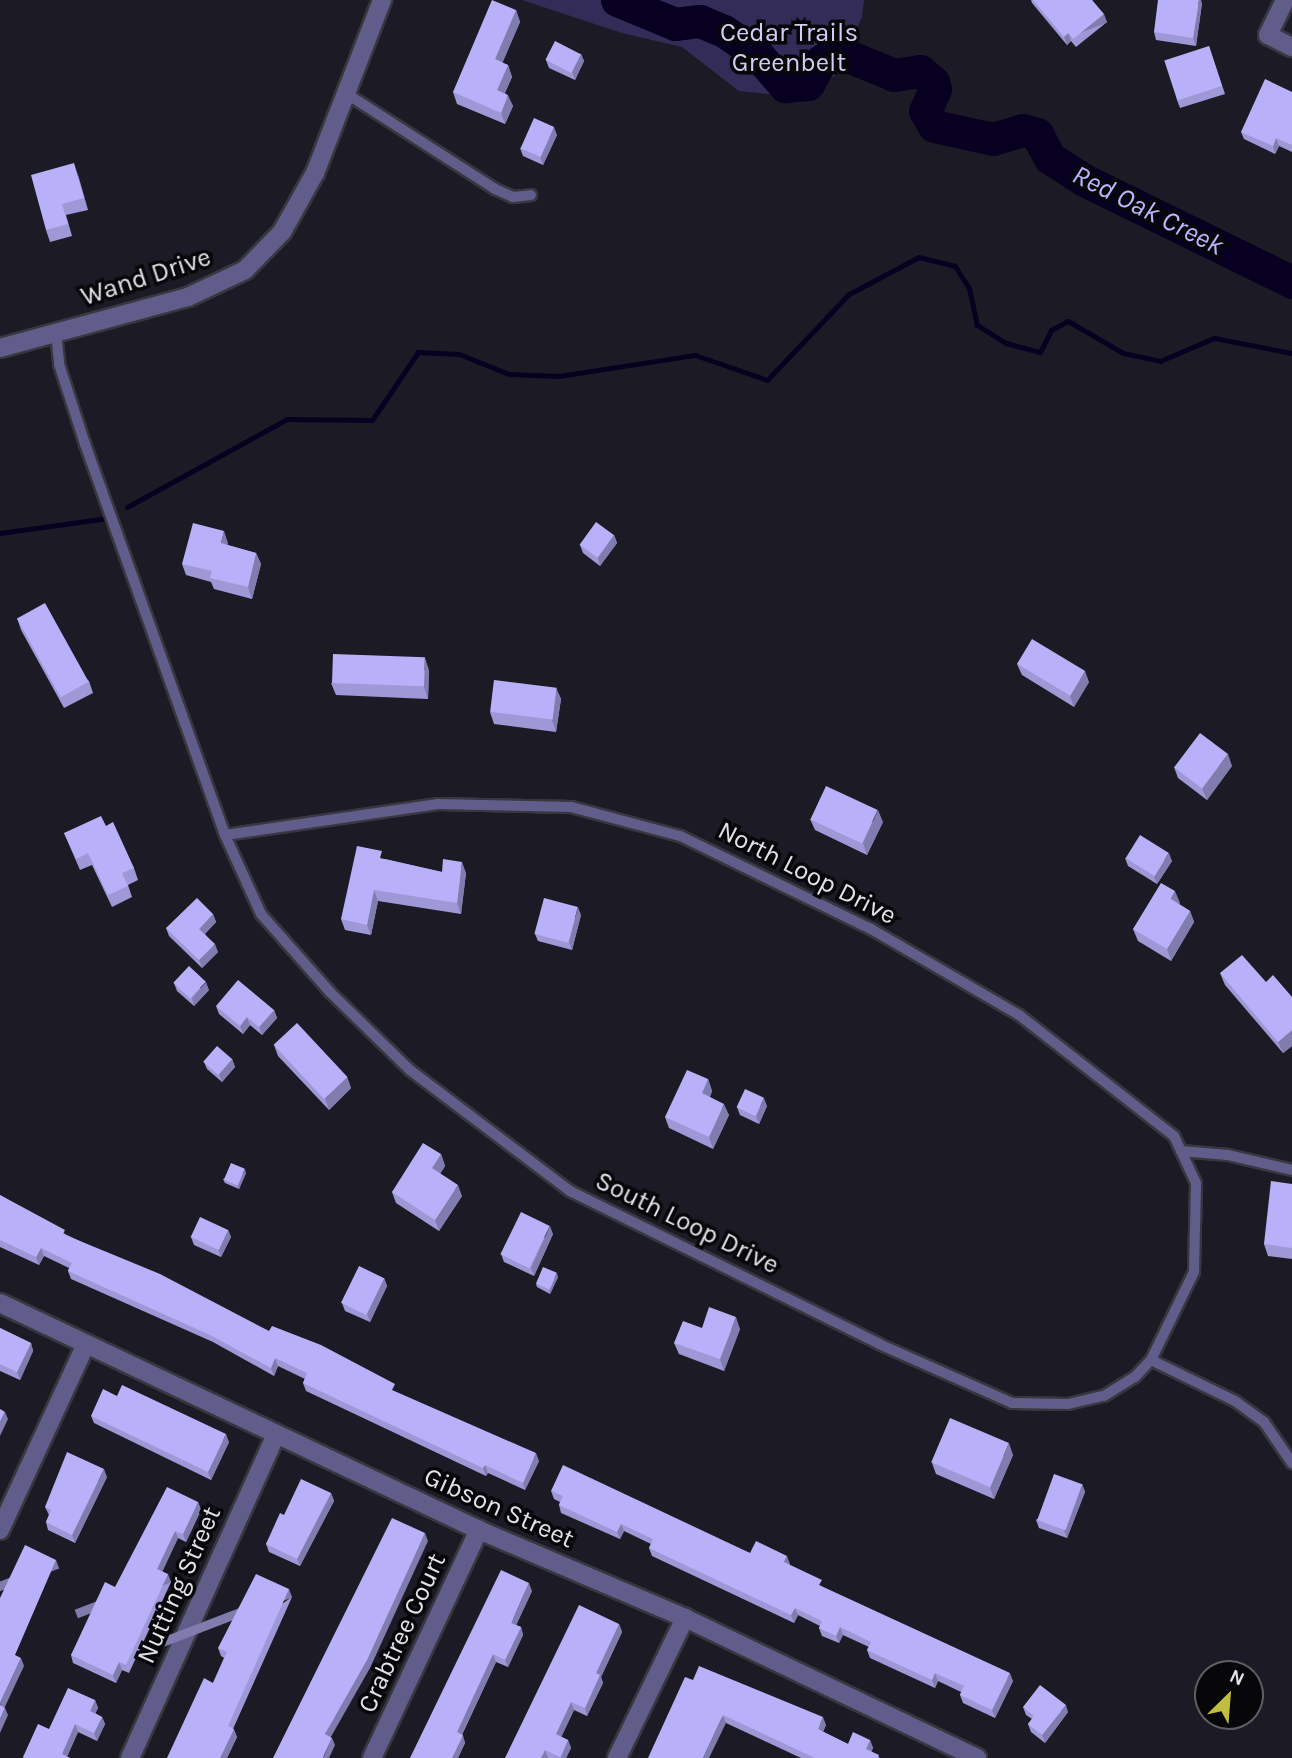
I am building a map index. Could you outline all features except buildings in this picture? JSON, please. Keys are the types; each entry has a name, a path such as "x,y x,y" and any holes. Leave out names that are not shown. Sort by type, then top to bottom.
{"street":[{"name":"Wand Drive","path":"0,348 188,297 245,270 282,232 315,173 382,0"},
{"path":"1285,0 1268,35 1292,47"},
{"name":"Gibson Street","path":"0,1303 480,1530 685,1618 977,1758"},
{"path":"0,1530 86,1344"},
{"name":"Nutting Street","path":"130,1758 276,1434"},
{"name":"Crabtree Court","path":"372,1758 480,1530"},
{"path":"617,1758 685,1618"}],"lane":[{"path":"347,94 413,140 495,189 513,197 531,195"},
{"name":"South Loop Drive","path":"56,333 60,364 85,444 225,835 261,914 330,992 410,1070 570,1191 879,1344 1012,1402 1068,1404 1104,1396 1135,1377 1152,1360 1194,1272"},
{"name":"North Loop Drive","path":"225,835 438,804 571,807 680,835 871,929 1018,1015 1174,1136 1196,1183 1194,1272"},
{"path":"1181,1150 1228,1155 1292,1170"},
{"path":"1152,1360 1235,1401 1264,1422 1292,1462"}],"green space":[{"name":"Cedar Trails Greenbelt","path":"522,0 864,0 862,17 836,75 801,97 739,91 682,47 622,33"}],"waterway":[{"name":"Red Oak Creek","path":"617,0 675,24 700,21 724,31 757,54 785,86 808,84 821,61 836,51 894,75 920,71 933,82 935,89 925,111 934,126 993,139 1023,130 1037,134 1050,158 1084,180 1292,282"},
{"path":"127,507 287,419 372,420 418,352 459,354 509,374 559,376 695,355 767,380 849,294 919,257 955,266 969,288 977,325 1006,343 1040,352 1051,330 1068,321 1123,353 1160,361 1214,338 1292,353"},
{"path":"0,533 108,518"}]}
